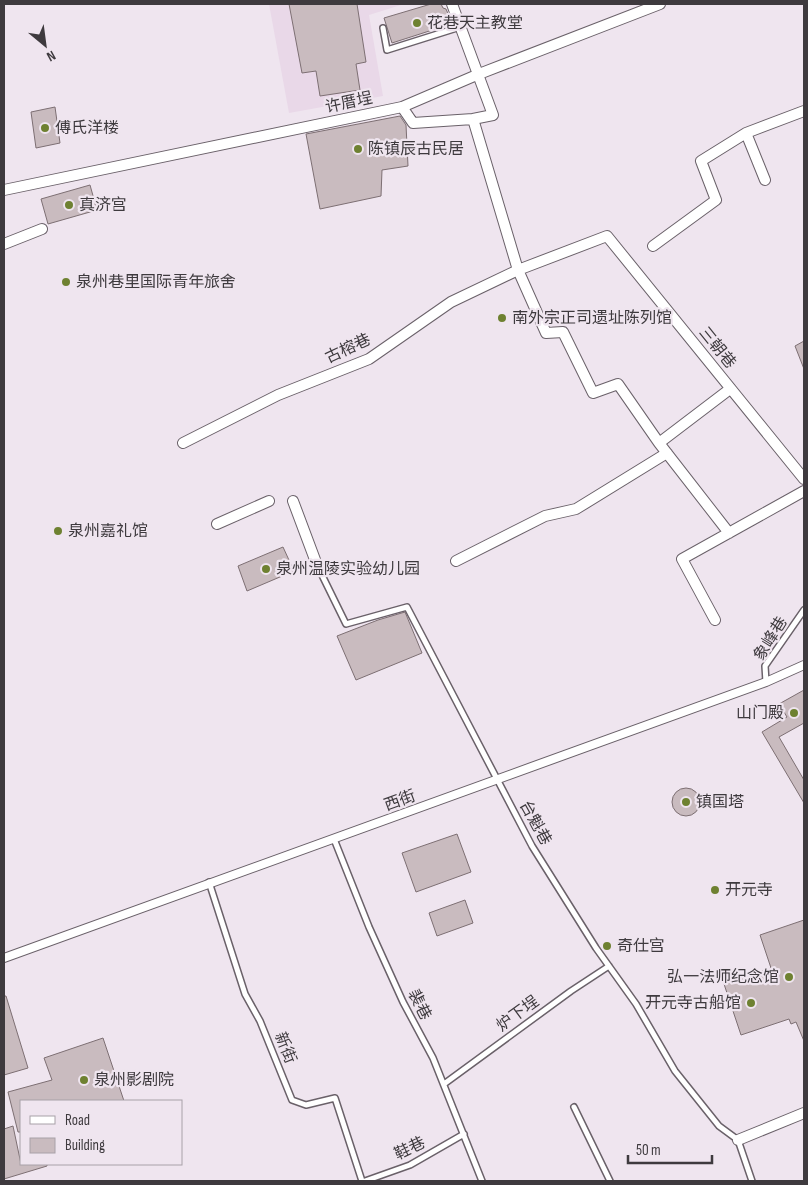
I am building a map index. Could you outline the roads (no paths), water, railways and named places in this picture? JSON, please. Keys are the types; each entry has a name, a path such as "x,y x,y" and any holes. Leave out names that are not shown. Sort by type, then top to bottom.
{"street":[{"path":"402,108 413,123 473,119 493,115 452,4"},
{"name":"许厝埕","path":"4,190 402,108 478,74 660,4"},
{"path":"653,246 716,200 700,161 746,133 804,112"},
{"path":"473,119 518,270 546,333 563,332 593,393 618,384 660,443 729,533"},
{"path":"746,133 766,180"},
{"path":"4,244 42,228"},
{"name":"古榕巷","path":"183,443 278,395 369,359 451,302 518,270 607,236"},
{"name":"三朝巷","path":"607,236 804,479"},
{"path":"660,443 730,389"},
{"path":"456,561 545,516 576,509 668,453"},
{"path":"715,620 682,559 804,491"},
{"path":"217,524 269,500"},
{"path":"293,501 317,565"},
{"name":"西街","path":"4,958 209,882 334,839 766,682 804,665"},
{"path":"738,1140 804,1113"}],"lane":[{"path":"383,28 387,50 460,27"},
{"name":"台魁巷","path":"317,565 346,624 407,607 532,846 609,966 636,1004 676,1071 719,1126 738,1140"},
{"name":"象峰巷","path":"766,682 765,666 804,610"},
{"name":"裴巷","path":"334,839 368,926 444,1084 482,1181"},
{"name":"新街","path":"209,882 244,994 260,1021 292,1100 306,1105 334,1098 364,1181"},
{"name":"炉下埕","path":"444,1084 571,991 609,966"},
{"path":"574,1108 610,1181"},
{"name":"鞋巷","path":"364,1181 410,1165 464,1134"},
{"path":"738,1140 752,1181"}],"place":[{"name":"花巷天主教堂","path":"417,23"},
{"name":"傅氏洋楼","path":"45,128"},
{"name":"陈镇辰古民居","path":"358,149"},
{"name":"真济宫","path":"69,205"},
{"name":"泉州巷里国际青年旅舍","path":"66,282"},
{"name":"南外宗正司遗址陈列馆","path":"502,318"},
{"name":"泉州嘉礼馆","path":"58,531"},
{"name":"泉州温陵实验幼儿园","path":"266,569"},
{"name":"山门殿","path":"794,713"},
{"name":"镇国塔","path":"686,802"},
{"name":"开元寺","path":"715,890"},
{"name":"奇仕宫","path":"607,946"},
{"name":"弘一法师纪念馆","path":"789,977"},
{"name":"开元寺古船馆","path":"751,1003"},
{"name":"泉州影剧院","path":"84,1080"}]}
